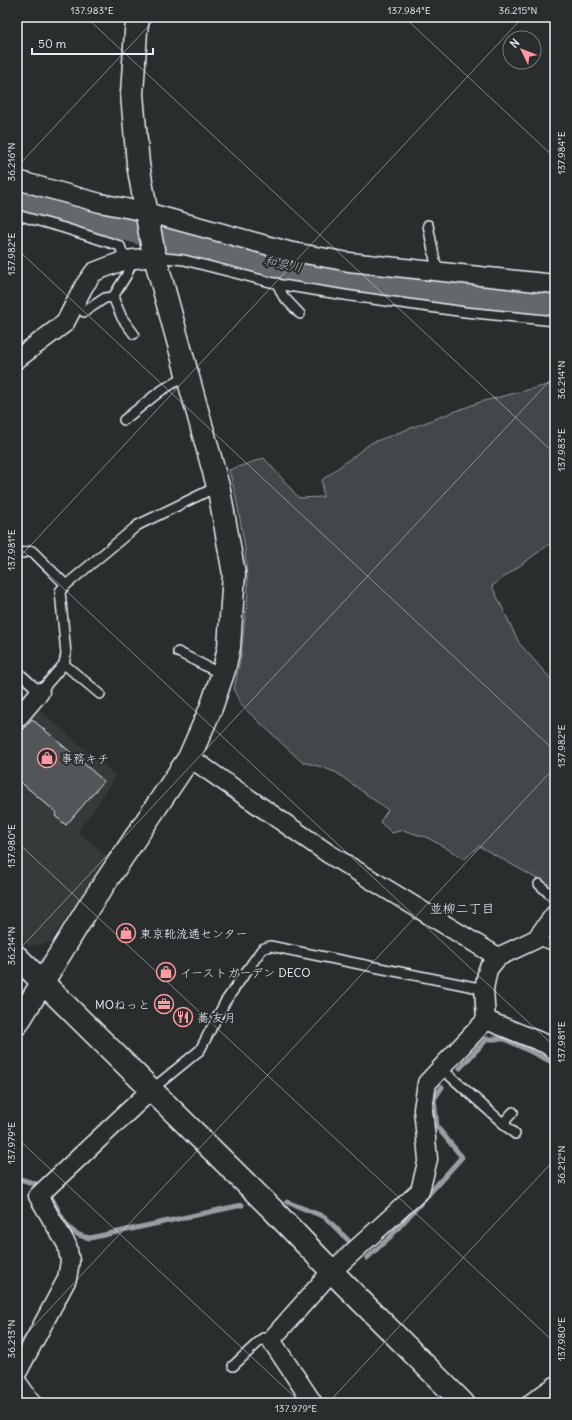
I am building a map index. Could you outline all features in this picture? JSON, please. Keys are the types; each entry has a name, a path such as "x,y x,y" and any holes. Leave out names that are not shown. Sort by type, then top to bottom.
{"street":[{"path":"17,1024 90,905 189,758 211,708 223,675 230,647 234,574 219,490 154,254 138,164 132,94 138,17"},
{"path":"17,180 147,217 288,251 349,262 555,284"},
{"path":"17,359 65,322 84,286 94,272 129,260 154,254"},
{"path":"17,718 40,692"},
{"path":"189,758 329,854 498,957"},
{"path":"312,1403 271,1340 332,1271 420,1191 428,1159 423,1109 427,1083 486,1020 484,988 488,969 498,957 536,939 555,914"},
{"path":"17,957 274,1211 463,1403"},
{"path":"486,1020 546,1044 555,1050"},
{"path":"17,1373 67,1279 70,1261 67,1245 38,1196 151,1090"},
{"path":"17,1382 32,1403"},
{"path":"531,1403 555,1386"}],"lane":[{"path":"17,215 120,246 129,260 126,276 113,298"},
{"path":"428,225 437,271"},
{"path":"154,254 277,283 351,296 458,311 555,321"},
{"path":"277,283 283,296 300,314"},
{"path":"84,312 105,298 113,298"},
{"path":"113,298 122,318 134,334"},
{"path":"124,420 159,392 188,374"},
{"path":"17,671 40,692 64,664 66,654 60,591 66,585 138,525 208,491 219,490"},
{"path":"17,554 32,551 66,585"},
{"path":"178,652 223,675"},
{"path":"64,664 100,694"},
{"path":"538,884 555,899"},
{"path":"536,939 549,944 555,942"},
{"path":"151,1090 200,1050 225,1002 262,949 270,946 484,988"},
{"path":"441,1068 515,1134"},
{"path":"503,1123 513,1112"},
{"path":"233,1366 262,1338 271,1340"}],"shaded area":[{"path":"555,384 555,540 492,586 519,643 550,678 555,679 555,895 541,881 479,846 465,859 428,838 403,830 392,833 380,822 388,810 337,773 322,767 302,762 241,705 234,690 241,655 248,592 245,548 236,497 229,470 264,458 299,498 323,497 322,480 371,443 480,402"},
{"path":"35,706 116,776 78,832 107,856 49,943 29,946 17,935 17,837 21,828 17,822 17,727"}],"building":[{"name":"事務キチ","path":"32,719 104,781 66,825 55,816 57,813 17,779 17,736"}],"waterway":[{"name":"和泉川","path":"17,198 225,252 381,284 459,293 555,301"},
{"path":"460,1068 487,1039 505,1039 552,1062 555,1066"},
{"path":"367,1258 390,1237 462,1157 437,1127 434,1099 442,1087"},
{"path":"17,1178 36,1184"},
{"path":"51,1197 62,1218 70,1229 75,1233 90,1238 242,1205"},
{"path":"287,1202 325,1217 348,1240"}],"place":[{"name":"事務キチ","path":"47,758"},
{"name":"東京靴流通センター","path":"126,933"},
{"name":"イーストガーデン DECO","path":"166,972"},
{"name":"MOねっと","path":"164,1004"},
{"name":"蕎 友月","path":"183,1017"}],"district":[{"name":"並柳二丁目","path":"462,908"}]}
